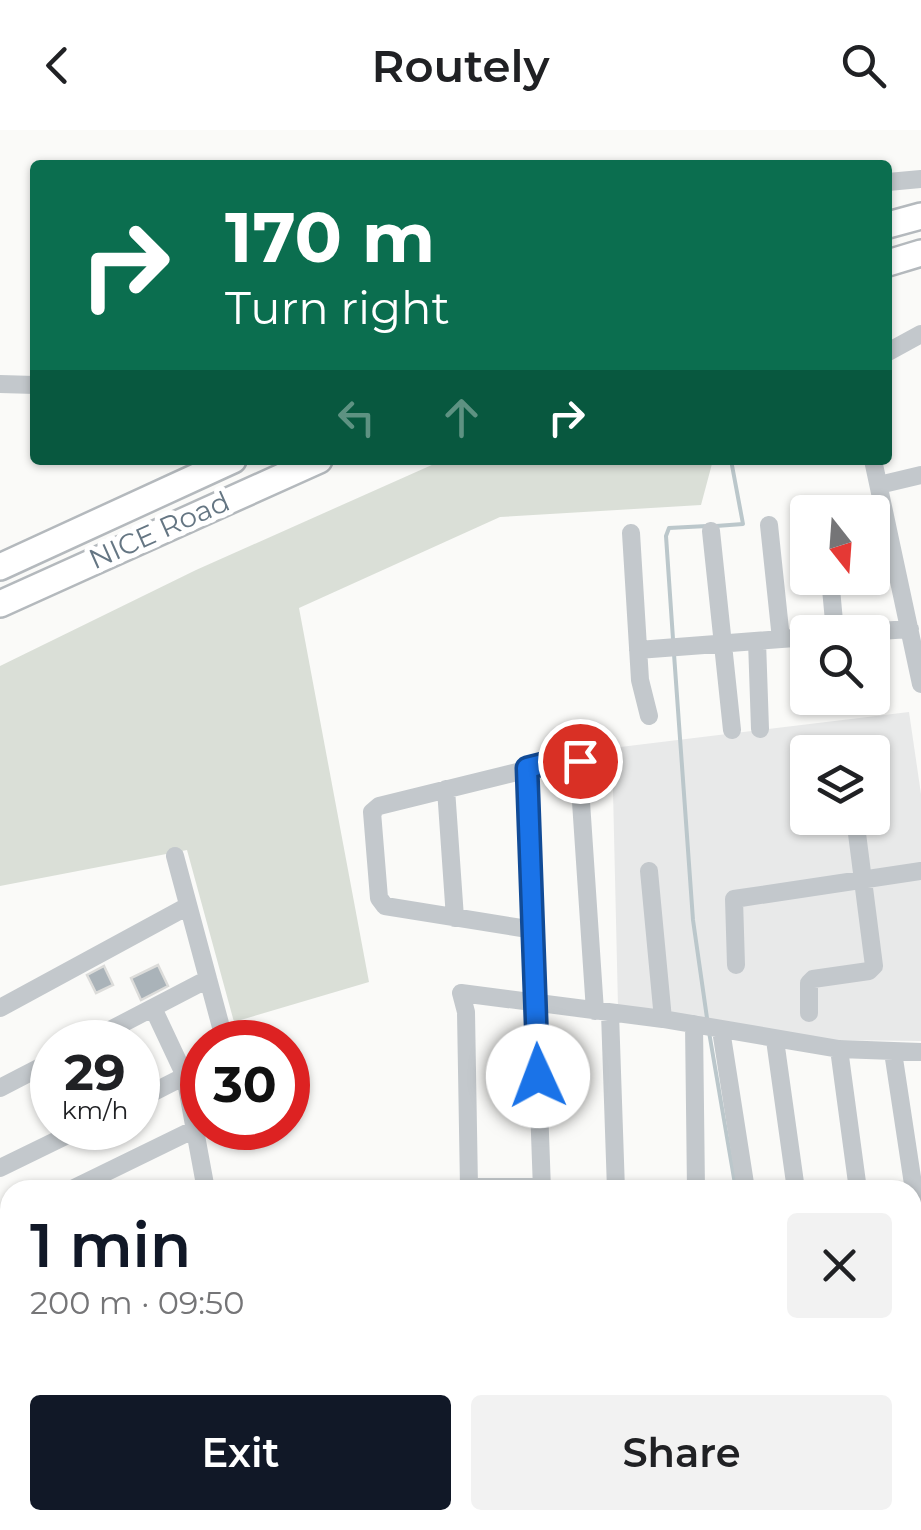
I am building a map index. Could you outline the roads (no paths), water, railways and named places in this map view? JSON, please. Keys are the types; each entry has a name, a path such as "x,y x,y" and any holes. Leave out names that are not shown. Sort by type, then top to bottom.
{"highway":[{"path":"892,224 921,216"},
{"path":"892,261 921,253"},
{"name":"NICE Road","path":"0,567 222,465"},
{"name":"NICE Road","path":"0,604 308,465"}],"street":[{"path":"892,182 921,179"},
{"path":"892,350 921,334"},
{"path":"0,384 30,385"},
{"path":"874,465 921,684"},
{"path":"879,486 921,475"},
{"path":"769,525 781,639"},
{"path":"711,531 732,730"},
{"path":"631,533 638,650 649,716"},
{"path":"890,630 910,629"},
{"path":"638,650 790,638"},
{"path":"757,640 760,729"},
{"path":"534,930 381,903 372,812 379,806 575,756 580,761 615,1180"},
{"path":"527,768 542,1180"},
{"path":"446,789 455,918"},
{"path":"809,1012 809,983 813,979 869,971 874,966 858,835"},
{"path":"175,856 219,1020"},
{"path":"649,871 663,1019"},
{"path":"736,965 734,899 921,872"},
{"path":"0,1008 188,906"},
{"path":"130,1020 208,979"},
{"path":"469,1180 466,1012 461,992 663,1019 839,1049 921,1052"},
{"path":"153,1008 180,1065"},
{"path":"694,1024 696,1180"},
{"path":"721,1030 744,1180"},
{"path":"775,1040 795,1180"},
{"path":"839,1049 857,1180"},
{"path":"893,1052 912,1180"},
{"path":"0,1088 30,1072"},
{"path":"90,1180 180,1136"},
{"path":"0,1168 37,1150"},
{"path":"199,1150 204,1180"}],"waterway":[{"path":"716,526 743,524 732,465"},
{"path":"673,639 666,536 669,528 707,526"},
{"path":"674,654 693,920 707,1018"},
{"path":"709,1032 734,1180"}]}
